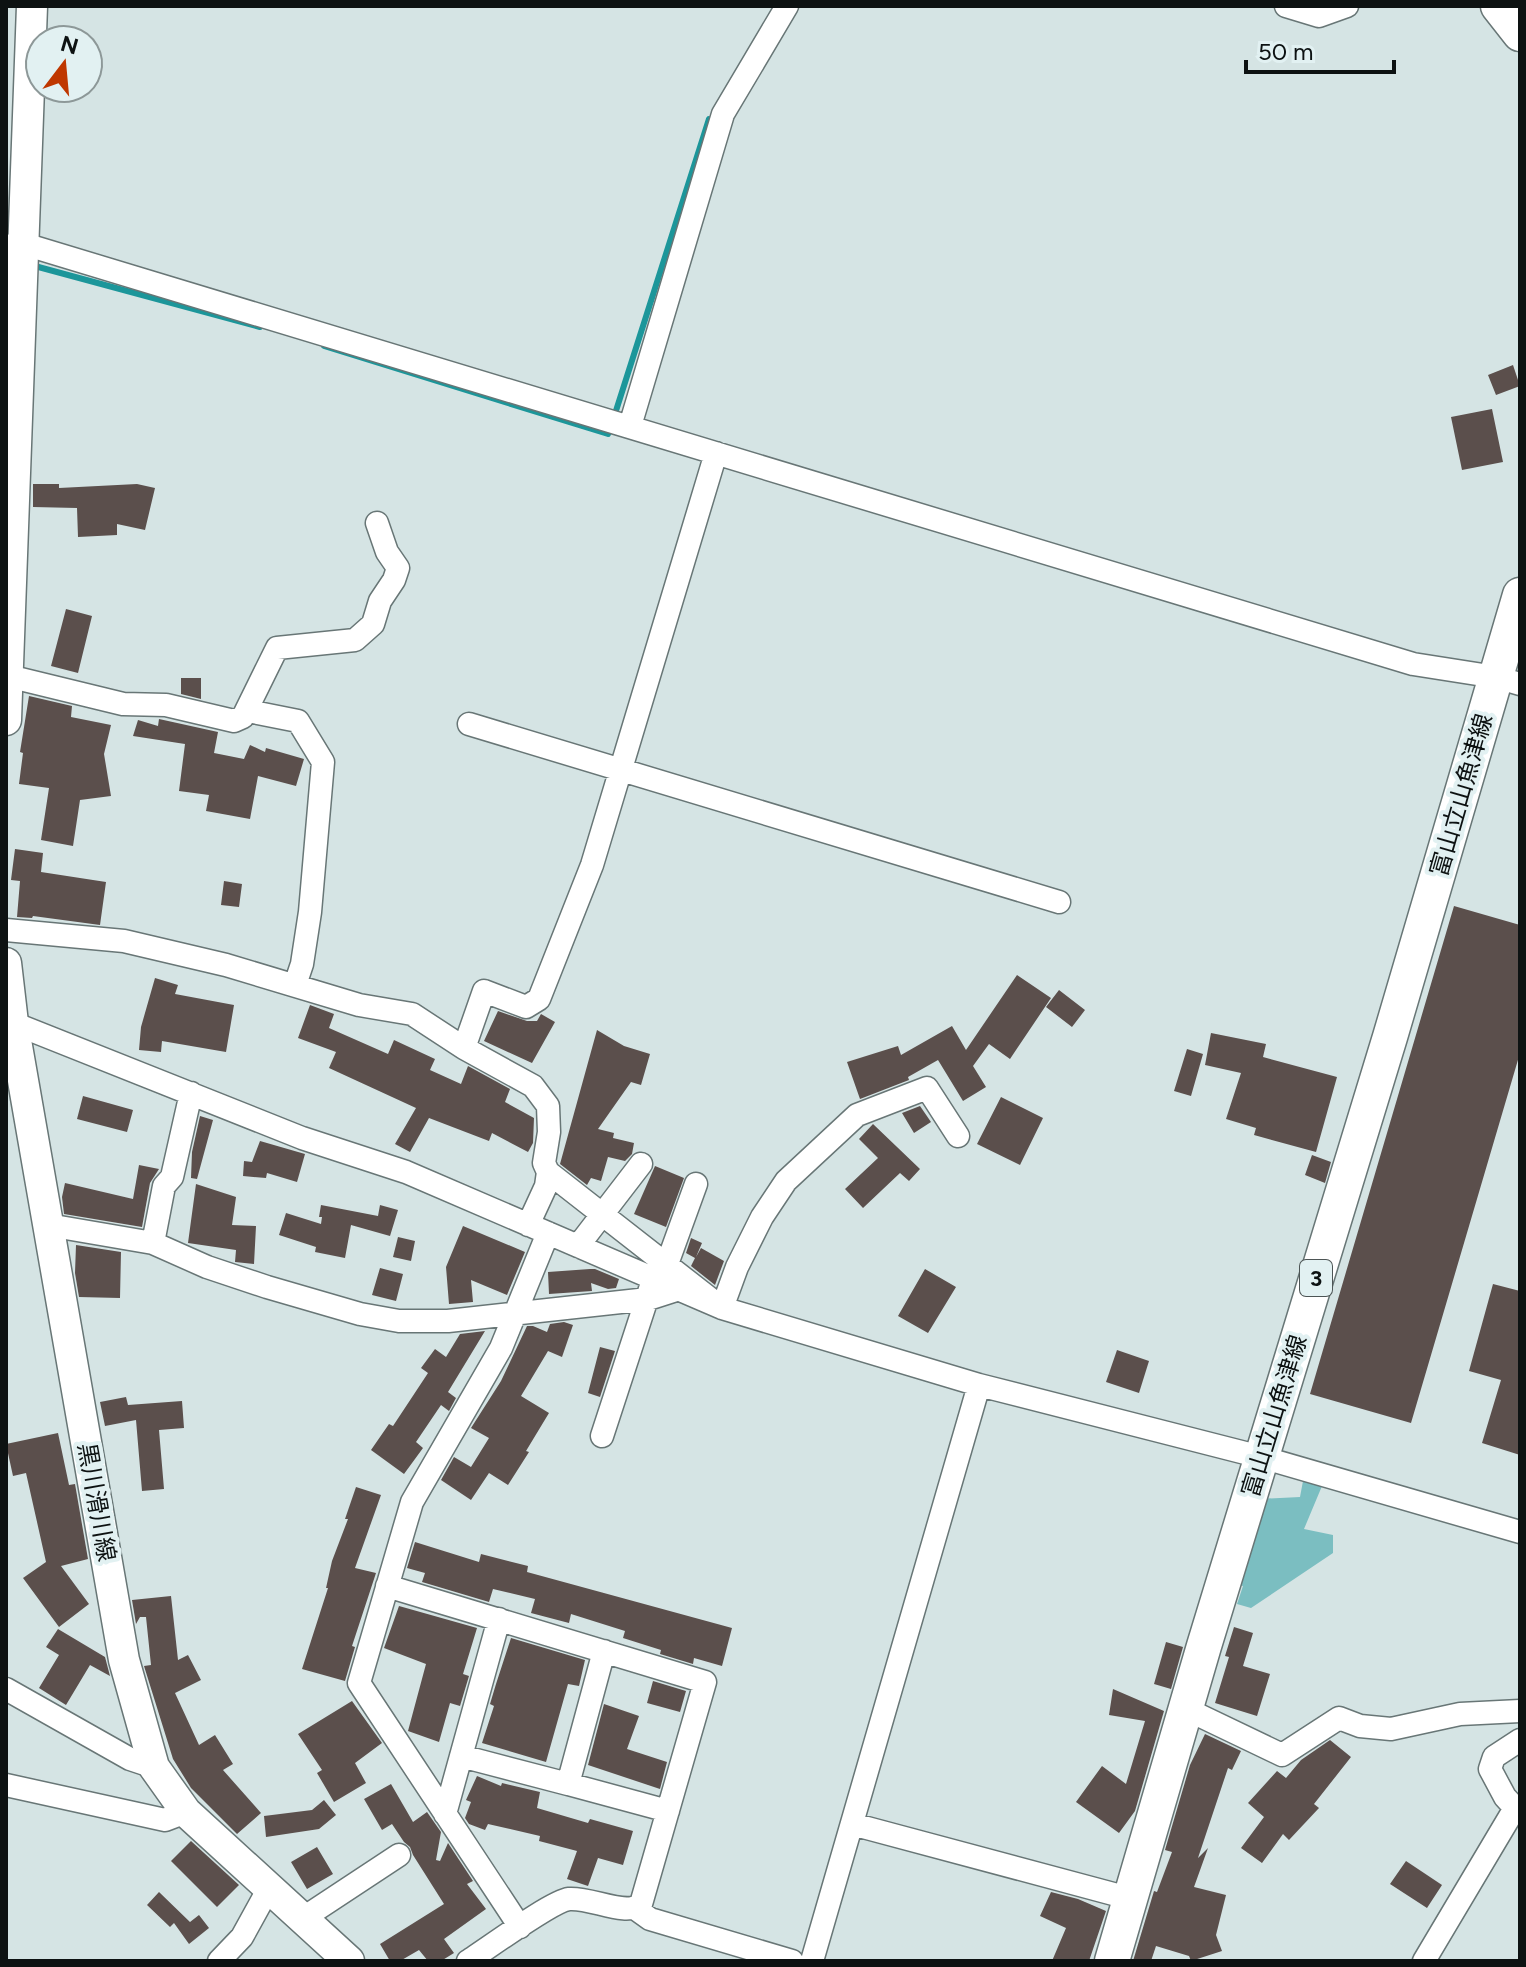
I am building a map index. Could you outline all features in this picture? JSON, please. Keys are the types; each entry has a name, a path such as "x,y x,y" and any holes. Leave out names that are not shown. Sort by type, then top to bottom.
{"main road":[{"path":"7,700 15,245 32,6"},
{"path":"1498,6 1520,34"},
{"name":"富山立山魚津線","path":"1112,1961 1261,1457 1390,1037 1508,680 1520,595"},
{"name":"黒川滑川線","path":"6,963 13,1023 124,1660 154,1767 186,1812 349,1961"}],"street":[{"path":"630,426 723,114 787,6"},
{"path":"1286,6 1319,16 1347,6"},
{"path":"15,245 630,426 1413,664 1508,680"},
{"path":"464,1048 484,991 526,1007 539,999 592,865 716,453"},
{"path":"7,700 166,705 234,721 243,717 277,648 355,640 373,624 380,601 398,568 387,552 377,523"},
{"path":"248,711 298,721 323,762 310,912 302,964 295,985"},
{"path":"469,724 1059,902"},
{"path":"6,930 124,941 295,985 359,1005 412,1014 464,1048 533,1086 548,1106 549,1132 544,1163 548,1172 601,1214 656,1281 722,1308"},
{"path":"13,1023 302,1138 406,1172 722,1308 979,1385 1261,1457 1520,1532"},
{"path":"722,1308 750,1242 786,1181 857,1115 927,1088 958,1136"},
{"path":"153,1243 164,1186 172,1177 191,1093"},
{"path":"578,1246 641,1164"},
{"path":"520,1927 359,1683 412,1502 501,1348 515,1313 538,1229 548,1172"},
{"path":"602,1436 656,1281 696,1184"},
{"path":"48,1225 153,1243 207,1267 267,1287 360,1314 399,1321 448,1321 515,1313 656,1281"},
{"path":"812,1961 979,1385"},
{"path":"387,1586 705,1682 641,1904 636,1909 628,1910 587,1900 566,1899 468,1961"},
{"path":"445,1814 499,1619"},
{"path":"568,1784 604,1651"},
{"path":"6,1689 130,1759 154,1767"},
{"path":"1186,1709 1282,1755 1339,1718 1360,1726 1391,1729 1460,1714 1520,1711"},
{"path":"1424,1961 1515,1808 1505,1797 1490,1769 1494,1757 1520,1740"},
{"path":"461,1756 668,1811"},
{"path":"6,1785 165,1820 186,1812"},
{"path":"852,1824 1132,1899"},
{"path":"302,1919 399,1855"},
{"path":"219,1961 242,1937 269,1888"},
{"path":"636,1909 650,1919 792,1961"}],"shaded area":[{"path":"1303,1481 1322,1486 1304,1529 1333,1535 1333,1553 1251,1608 1237,1604 1243,1586 1233,1584 1257,1499 1300,1497"}],"building":[{"path":"1513,365 1520,386 1496,395 1488,375"},
{"path":"1492,409 1503,462 1462,470 1451,417"},
{"path":"33,484 59,484 59,488 137,484 155,488 145,530 117,524 117,535 78,537 77,508 33,507"},
{"path":"66,609 92,616 78,673 51,666"},
{"path":"181,678 201,678 201,699 181,694"},
{"path":"29,696 72,706 71,717 111,725 104,754 111,796 80,800 73,846 41,840 49,788 19,784 23,753 20,752"},
{"path":"159,719 218,732 214,753 244,759 250,745 265,752 266,748 304,759 296,786 258,776 250,819 206,811 209,795 179,791 185,744 133,736 138,720 158,726"},
{"path":"15,849 43,853 41,872 106,882 100,925 33,916 17,917 20,881 11,880"},
{"path":"224,881 242,884 239,907 221,905"},
{"path":"1454,906 1520,925 1520,1053 1411,1423 1310,1394"},
{"path":"1017,975 1051,998 1010,1059 989,1044 973,1066 986,1087 963,1101 938,1060 908,1077 909,1080 860,1099 847,1062 898,1046 901,1055 952,1026 966,1050"},
{"path":"155,978 178,985 175,994 234,1005 226,1052 162,1041 161,1052 139,1050 141,1027"},
{"path":"1059,990 1085,1010 1072,1027 1046,1007"},
{"path":"310,1005 334,1014 329,1028 388,1054 394,1040 435,1059 430,1070 461,1084 468,1066 510,1089 505,1102 534,1118 533,1143 528,1152 492,1133 489,1141 429,1118 410,1152 395,1144 416,1108 329,1068 336,1052 298,1038"},
{"path":"498,1011 527,1021 537,1021 541,1014 555,1022 532,1063 484,1041"},
{"path":"597,1030 624,1046 650,1054 641,1085 631,1082 598,1129 614,1133 613,1138 634,1143 632,1154 625,1161 608,1157 601,1181 591,1178 587,1185 560,1164"},
{"path":"1211,1033 1266,1044 1263,1057 1337,1077 1316,1152 1254,1135 1256,1128 1226,1119 1241,1073 1205,1065"},
{"path":"1187,1049 1203,1054 1191,1096 1174,1091"},
{"path":"83,1096 133,1110 127,1132 77,1119"},
{"path":"1001,1097 1043,1118 1020,1165 977,1144"},
{"path":"920,1106 931,1122 914,1133 902,1113"},
{"path":"200,1116 213,1120 197,1179 191,1178 192,1152"},
{"path":"873,1124 920,1169 909,1181 900,1173 863,1208 845,1189 878,1158 859,1139"},
{"path":"260,1141 305,1154 297,1182 267,1173 266,1178 243,1176 244,1161 252,1162"},
{"path":"1312,1155 1331,1162 1325,1183 1305,1175"},
{"path":"139,1165 159,1169 150,1183 142,1227 64,1214 62,1197 65,1183 133,1199"},
{"path":"655,1166 684,1178 666,1227 634,1214"},
{"path":"196,1184 236,1197 232,1225 256,1226 254,1264 235,1262 236,1250 188,1243"},
{"path":"321,1205 378,1216 380,1205 398,1210 390,1236 351,1225 345,1258 315,1252 316,1247 279,1235 286,1213 321,1224"},
{"path":"463,1226 525,1252 507,1295 471,1280 473,1302 449,1304 446,1267"},
{"path":"398,1237 415,1241 411,1261 393,1257"},
{"path":"691,1238 702,1243 696,1257 701,1248 724,1261 715,1285 691,1266 695,1258 686,1253"},
{"path":"76,1245 121,1252 120,1298 79,1297 75,1273"},
{"path":"380,1268 403,1274 396,1301 372,1295"},
{"path":"595,1269 619,1279 616,1288 608,1289 591,1283 592,1291 549,1294 548,1272"},
{"path":"925,1269 956,1287 928,1333 898,1316"},
{"path":"1493,1284 1520,1291 1520,1455 1482,1443 1501,1380 1469,1371"},
{"path":"564,1322 573,1325 562,1357 548,1351 521,1396 549,1413 526,1451 529,1452 508,1485 489,1473 471,1500 441,1480 454,1457 471,1467 489,1438 471,1428 501,1381 527,1326 547,1332 550,1324"},
{"path":"485,1331 448,1392 456,1398 449,1411 441,1405 416,1442 423,1448 404,1474 371,1450 389,1424 393,1426 428,1373 421,1368 435,1349 446,1357 460,1334"},
{"path":"600,1347 615,1351 600,1397 588,1393"},
{"path":"1117,1350 1149,1361 1139,1393 1106,1382"},
{"path":"126,1397 128,1405 182,1401 184,1428 159,1430 164,1489 142,1491 136,1420 105,1426 100,1402"},
{"path":"58,1433 69,1485 75,1484 88,1559 61,1566 89,1604 59,1627 23,1578 46,1562 26,1473 13,1476 6,1444"},
{"path":"356,1487 381,1495 355,1568 376,1573 352,1646 355,1647 345,1681 302,1669"},
{"path":"415,1542 479,1562 481,1554 528,1566 527,1572 732,1628 722,1666 694,1658 693,1664 660,1654 661,1650 623,1638 625,1631 571,1614 569,1623 531,1613 535,1599 493,1589 489,1602 422,1582 425,1573 407,1568"},
{"path":"171,1596 178,1660 188,1655 201,1680 175,1693 199,1745 215,1735 233,1764 223,1770 261,1813 237,1834 191,1788 173,1759 144,1666 151,1665 146,1617 140,1617 136,1624 132,1600"},
{"path":"399,1606 477,1628 463,1674 469,1676 460,1706 450,1703 439,1742 408,1731 426,1664 384,1648"},
{"path":"1234,1627 1253,1633 1243,1666 1270,1674 1257,1716 1215,1703 1229,1657 1225,1656"},
{"path":"58,1629 105,1657 110,1676 90,1665 66,1705 39,1688 59,1655 46,1647"},
{"path":"511,1638 585,1660 579,1686 568,1684 546,1762 482,1743 494,1706 490,1704"},
{"path":"1166,1642 1183,1647 1171,1689 1154,1684"},
{"path":"653,1681 686,1691 680,1712 647,1703"},
{"path":"1113,1689 1164,1711 1135,1811 1119,1833 1076,1802 1102,1766 1126,1784 1145,1721 1109,1715"},
{"path":"352,1701 382,1743 355,1763 366,1783 334,1802 317,1773 322,1770 298,1734"},
{"path":"604,1704 639,1716 627,1749 667,1762 660,1789 588,1765"},
{"path":"1205,1734 1241,1751 1232,1770 1228,1768 1198,1858 1208,1848 1194,1887 1226,1895 1216,1935 1222,1951 1191,1961 1189,1956 1156,1946 1151,1961 1133,1961 1154,1891 1157,1892 1172,1852 1165,1850 1190,1765"},
{"path":"1330,1740 1351,1757 1314,1804 1319,1808 1289,1840 1283,1834 1262,1863 1241,1848 1264,1817 1248,1803 1277,1771 1286,1778 1301,1760"},
{"path":"477,1776 501,1786 502,1783 540,1792 537,1808 588,1823 590,1819 633,1831 623,1865 598,1858 588,1886 567,1879 577,1851 539,1841 540,1836 488,1824 485,1830 469,1824 465,1818 471,1802 466,1800"},
{"path":"391,1784 413,1822 427,1812 441,1832 436,1860 440,1861 448,1843 473,1881 467,1884 486,1909 444,1939 454,1953 441,1961 428,1961 419,1950 400,1961 390,1961 380,1944 444,1904 410,1847 392,1824 382,1830 364,1799"},
{"path":"324,1800 336,1815 319,1829 266,1837 264,1816 312,1810"},
{"path":"191,1841 239,1885 217,1907 171,1861"},
{"path":"317,1847 333,1874 307,1889 291,1862"},
{"path":"1406,1861 1442,1885 1427,1908 1390,1884"},
{"path":"159,1892 190,1922 199,1915 209,1928 189,1944 174,1923 170,1927 147,1905"},
{"path":"1051,1892 1106,1911 1089,1961 1052,1961 1066,1928 1040,1916"}],"waterway":[{"path":"614,417 709,119"},
{"path":"31,265 260,327"},
{"path":"324,346 608,434 611,427"}]}
